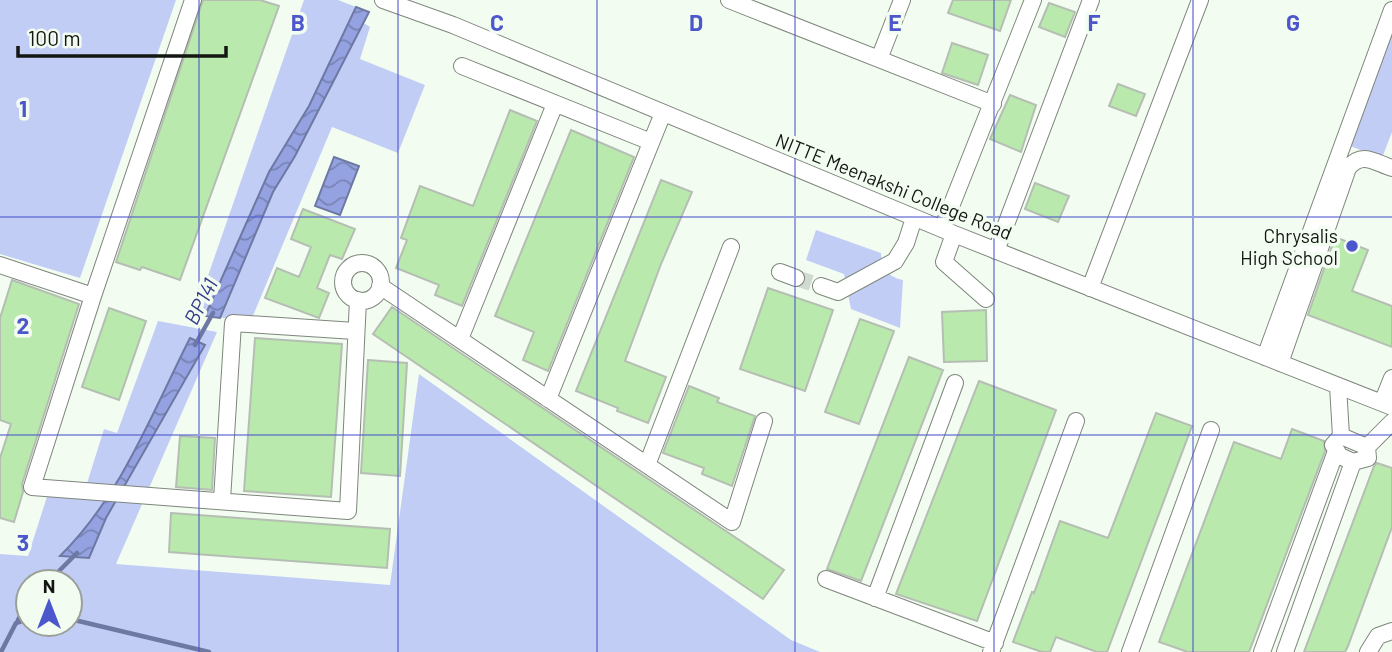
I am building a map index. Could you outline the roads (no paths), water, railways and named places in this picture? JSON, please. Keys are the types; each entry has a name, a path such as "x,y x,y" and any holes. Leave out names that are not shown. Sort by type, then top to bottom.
{"street":[{"path":"193,0 93,296 33,487 348,511 358,300"},
{"name":"NITTE Meenakshi College Road","path":"383,0 453,25 948,232 1387,405"},
{"path":"729,0 993,104"},
{"path":"878,59 902,0"},
{"path":"986,299 944,262 948,232 1033,0"},
{"path":"996,251 1091,0"},
{"path":"1090,288 1200,0"},
{"path":"1273,360 1392,10"},
{"path":"462,66 651,142"},
{"path":"460,339 555,104"},
{"path":"548,399 663,113"},
{"path":"1273,360 1348,168 1354,161 1363,158 1392,168"},
{"path":"821,286 838,292 895,261 906,243 914,218"},
{"path":"647,465 731,247"},
{"path":"364,263 374,268 380,278 380,286 371,298 358,300 350,297 344,287 344,275 352,266 364,263"},
{"path":"0,265 93,296"},
{"path":"380,286 732,522 764,421"},
{"path":"222,500 233,323 355,331"},
{"path":"1387,405 1392,378"},
{"path":"875,598 954,383"},
{"path":"1338,386 1340,456 1353,462 1367,458 1367,447 1392,422"},
{"path":"825,579 993,647 1076,421"},
{"path":"1130,652 1210,430"},
{"path":"1338,443 1367,447"},
{"path":"1262,652 1338,443"},
{"path":"1285,652 1353,462"},
{"path":"1368,652 1378,636 1392,631"}],"water":[{"path":"356,7 369,12 295,156 273,192 220,318 205,316 269,172 309,106"},
{"path":"334,157 359,166 340,215 315,206"},
{"path":"190,338 205,345 106,518 89,558 60,556 82,532 118,480"}],"waterway":[{"name":"BP141","path":"195,345 213,313"},
{"name":"BP141","path":"62,568 77,553"},
{"name":"BP141","path":"84,622 209,652"},
{"name":"BP141","path":"1,652 14,627"}],"tunnel":[{"path":"796,278 821,286"}],"place":[{"name":"Chrysalis High School","path":"1352,246"}]}
